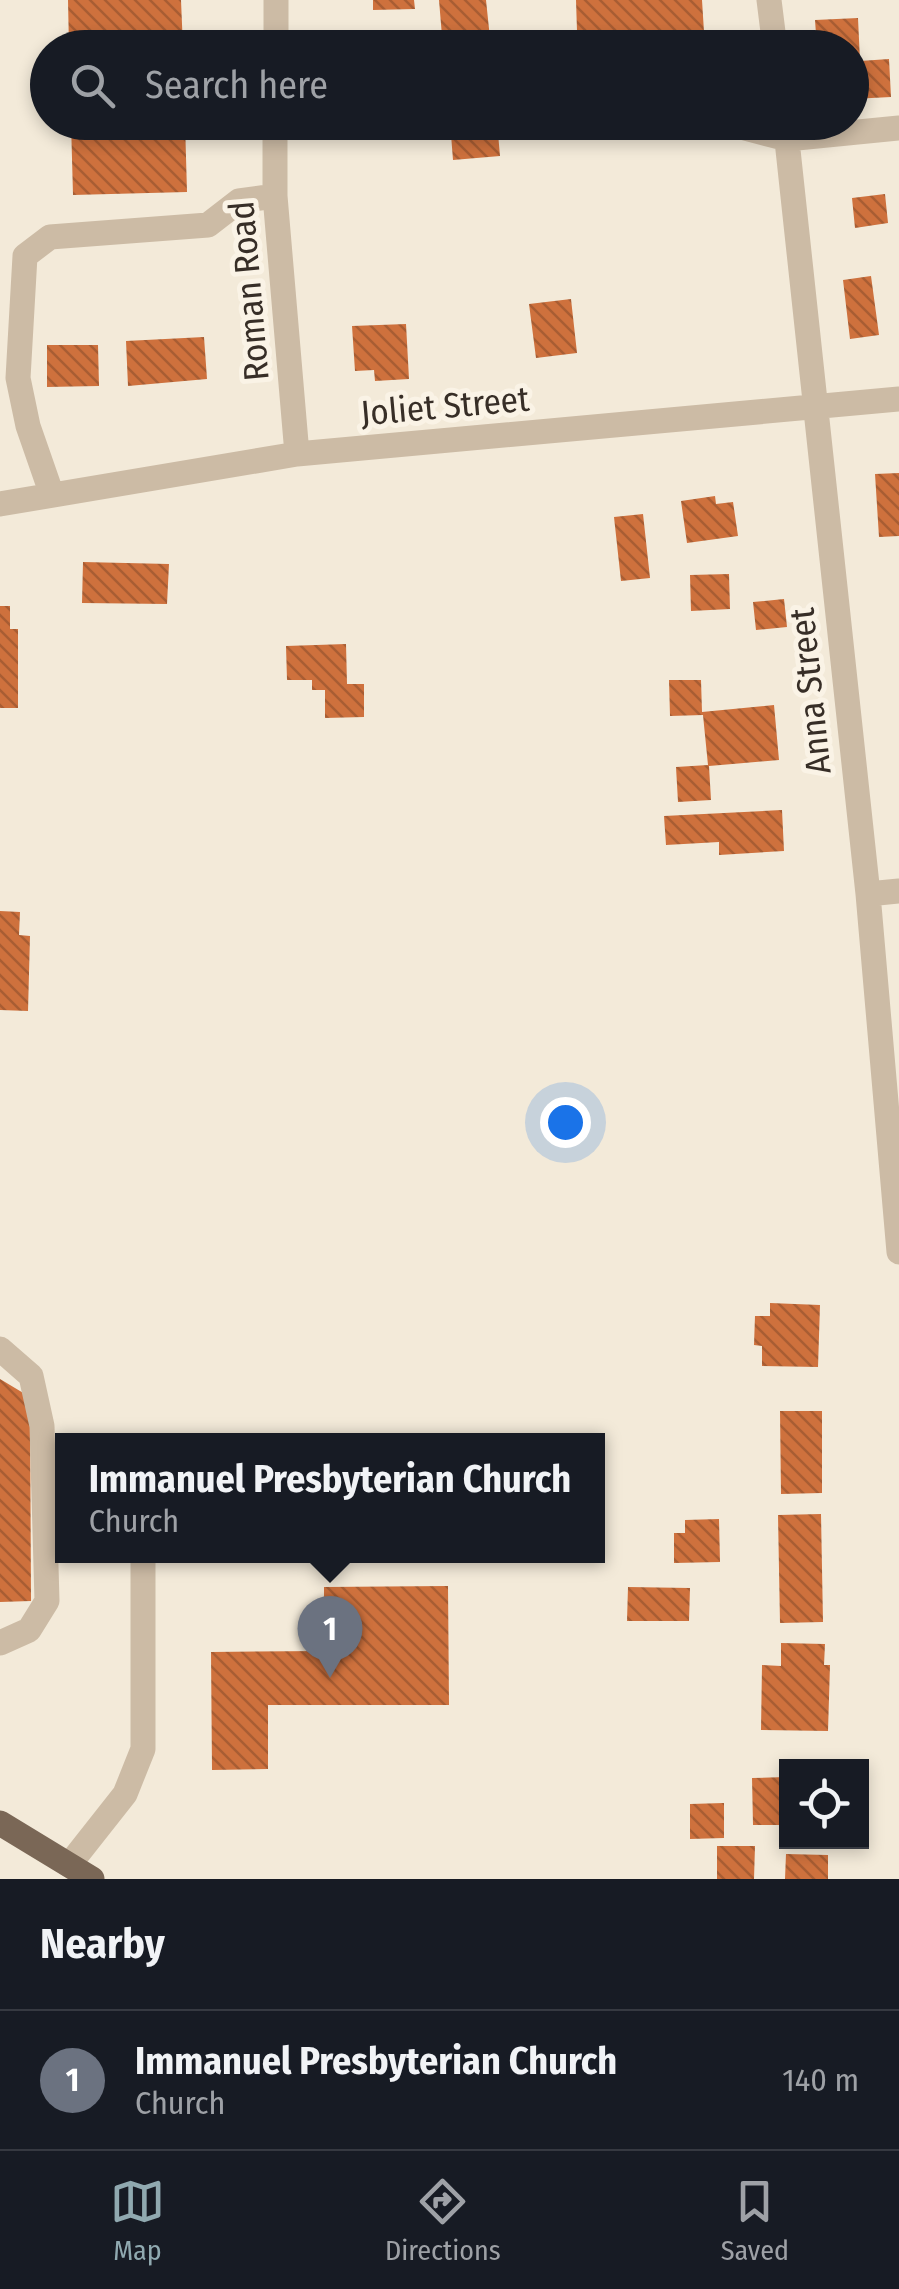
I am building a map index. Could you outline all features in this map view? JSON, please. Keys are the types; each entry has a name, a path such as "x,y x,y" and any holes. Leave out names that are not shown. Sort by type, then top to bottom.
{"main road":[{"path":"0,1824 92,1879"}],"street":[{"path":"276,0 276,30"},
{"path":"769,0 773,30"},
{"path":"869,129 899,128"},
{"name":"Roman Road","path":"275,140 275,196 298,454"},
{"name":"Anna Street","path":"787,140 868,894 899,1252"},
{"path":"52,496 28,426 18,378 25,256 50,237 208,225 239,201 275,196"},
{"name":"Joliet Street","path":"0,504 298,454 899,399"},
{"path":"868,894 899,891"},
{"path":"0,1350 31,1376 42,1426 47,1601 29,1630 0,1643"},
{"path":"69,1864 125,1794 143,1750 143,1563"}],"building":[{"path":"68,0 181,0 182,30 69,30"},
{"path":"373,0 414,0 415,9 373,10"},
{"path":"439,0 486,0 489,30 442,30"},
{"path":"576,0 702,0 704,30 577,30"},
{"path":"858,18 859,30 816,30 815,20"},
{"path":"889,59 891,97 869,98 869,60"},
{"path":"71,140 186,140 187,192 73,195"},
{"path":"451,140 499,140 500,156 453,160"},
{"path":"885,194 888,223 855,228 852,198"},
{"path":"871,276 879,335 850,339 843,280"},
{"path":"571,299 577,353 536,358 529,304"},
{"path":"406,324 409,379 375,381 374,370 355,371 352,326"},
{"path":"204,337 207,379 128,386 126,341"},
{"path":"47,345 98,345 99,386 47,387"},
{"path":"899,473 899,536 879,537 875,474"},
{"path":"715,496 716,504 733,502 738,536 687,543 681,501"},
{"path":"643,514 650,578 621,581 614,517"},
{"path":"83,562 169,564 167,604 82,603"},
{"path":"729,574 730,609 691,611 690,575"},
{"path":"784,599 787,627 756,630 753,602"},
{"path":"0,606 10,606 10,629 18,629 18,708 0,708"},
{"path":"346,644 347,684 364,684 364,717 325,718 325,690 312,690 312,680 287,680 286,646"},
{"path":"669,680 701,680 702,712 774,705 779,760 709,766 711,800 678,802 676,767 708,765 703,715 670,716"},
{"path":"782,810 784,851 719,855 719,842 666,845 664,816"},
{"path":"0,911 20,912 19,935 30,936 28,1011 0,1010"},
{"path":"770,1303 820,1305 818,1367 762,1366 762,1346 754,1345 755,1316 770,1316"},
{"path":"0,1379 30,1397 31,1601 0,1602"},
{"path":"780,1411 822,1411 822,1493 781,1494"},
{"path":"821,1514 823,1622 780,1623 778,1515"},
{"path":"719,1519 720,1562 674,1563 674,1533 685,1533 685,1520"},
{"path":"448,1586 449,1705 268,1705 268,1769 212,1770 211,1652 324,1651 324,1587"},
{"path":"628,1587 690,1588 689,1621 627,1621"},
{"path":"781,1643 825,1644 824,1665 830,1665 828,1731 761,1730 762,1665 781,1666"},
{"path":"779,1777 779,1825 753,1825 752,1778"},
{"path":"724,1803 724,1838 690,1839 690,1804"},
{"path":"717,1846 755,1846 754,1879 717,1879"},
{"path":"786,1854 828,1855 828,1879 785,1879"}],"place":[{"name":"Immanuel Presbyterian Church","path":"330,1678"}]}
